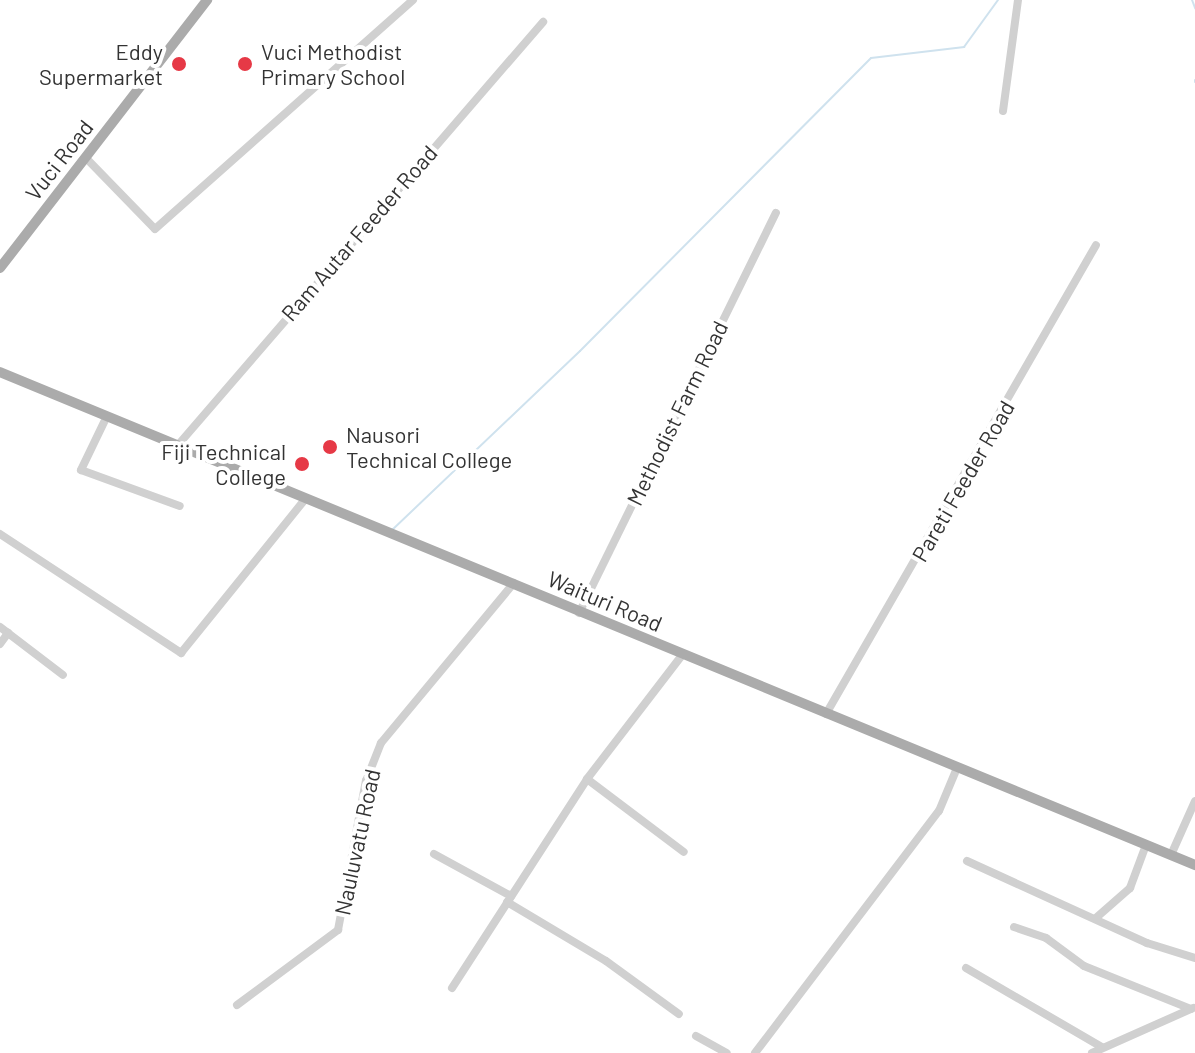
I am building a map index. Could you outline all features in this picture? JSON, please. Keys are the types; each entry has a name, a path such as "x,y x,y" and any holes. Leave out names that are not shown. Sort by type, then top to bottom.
{"main road":[{"name":"Vuci Road","path":"0,268 207,0"},
{"name":"Waituri Road","path":"0,372 1195,865"}],"street":[{"path":"85,157 155,229 413,0"},
{"path":"1003,111 1018,0"},
{"name":"Ram Autar Feeder Road","path":"178,445 543,22"},
{"name":"Methodist Farm Road","path":"579,613 776,213"},
{"name":"Pareti Feeder Road","path":"826,714 1096,245"},
{"path":"107,416 81,470 180,506"},
{"path":"0,534 173,649 188,650 306,498"},
{"name":"Nauluvatu Road","path":"237,1005 338,930 366,781 381,743 514,583"},
{"path":"0,627 63,675"},
{"path":"0,644 8,633"},
{"path":"452,988 587,779 682,655"},
{"path":"755,1053 939,811 957,768"},
{"path":"587,779 684,852"},
{"path":"1171,855 1195,801"},
{"path":"1097,917 1130,888 1146,845"},
{"path":"434,854 606,961 679,1014"},
{"path":"967,861 1000,880 1097,917 1147,943 1195,958"},
{"path":"1014,927 1046,938 1084,966 1193,1008"},
{"path":"966,968 1102,1047"},
{"path":"1092,1053 1193,1008"},
{"path":"696,1036 727,1053"}],"waterway":[{"path":"391,531 580,351 871,58 964,47 998,0"},
{"path":"1192,0 1195,8"}],"place":[{"name":"Eddy Supermarket","path":"179,64"},
{"name":"Vuci Methodist Primary School","path":"245,64"},
{"name":"Nausori Technical College","path":"330,447"},
{"name":"Fiji Technical College","path":"302,464"}]}
